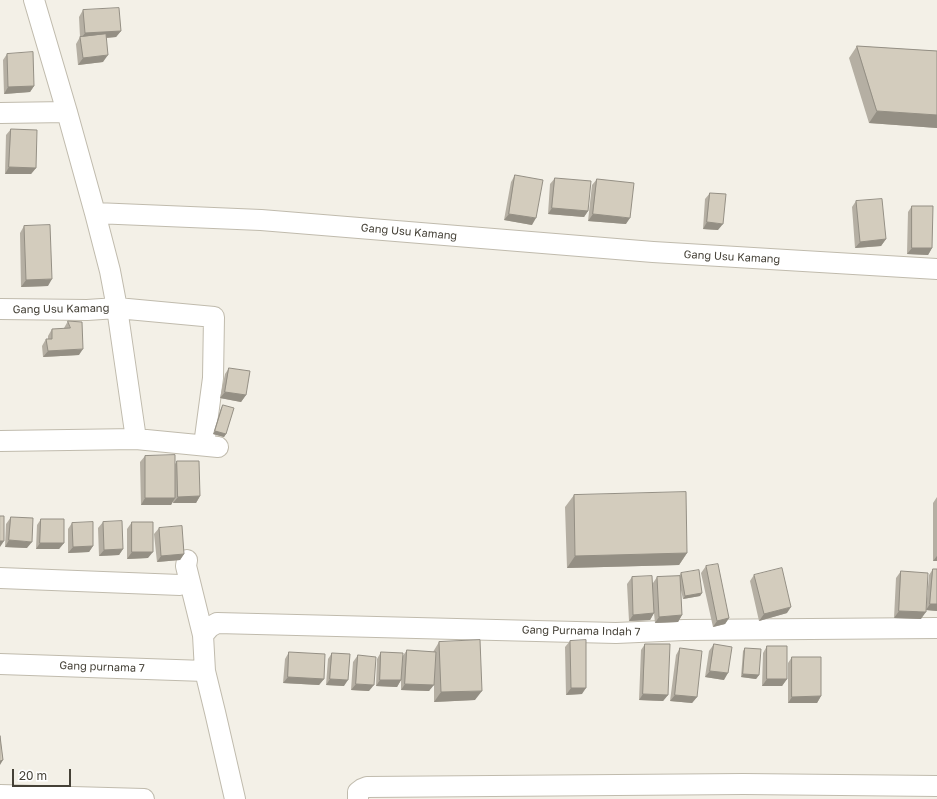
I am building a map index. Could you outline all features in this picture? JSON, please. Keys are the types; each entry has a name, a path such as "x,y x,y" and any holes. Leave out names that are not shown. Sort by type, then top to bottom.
{"street":[{"path":"34,0 95,213"},
{"path":"0,113 67,112"},
{"name":"Gang Usu Kamang","path":"0,309 87,310 118,308 95,213 261,220 653,252 937,269"},
{"path":"0,441 136,440 211,446 214,317 118,308 136,440"},
{"path":"187,560 186,566 203,634 205,671 235,799"},
{"path":"0,578 180,585"},
{"name":"Gang Purnama Indah 7","path":"203,634 217,623 616,633 684,630 937,628"},
{"name":"Gang purnama 7","path":"0,664 205,671"},
{"path":"358,799 358,792 367,787 648,792 744,784 937,786"},
{"path":"0,795 144,799"}],"building":[{"path":"119,8 121,31 85,33 83,10"},
{"path":"106,34 108,55 83,58 80,37"},
{"path":"857,46 937,51 937,115 877,111"},
{"path":"33,52 34,86 8,87 7,54"},
{"path":"11,129 37,130 36,168 9,167"},
{"path":"515,175 543,180 536,218 509,214"},
{"path":"555,178 591,181 588,211 552,208"},
{"path":"597,179 634,183 630,218 593,214"},
{"path":"710,193 726,194 723,224 707,222"},
{"path":"882,199 886,239 860,242 856,201"},
{"path":"912,206 933,206 932,248 912,248"},
{"path":"50,225 52,279 26,280 24,226"},
{"path":"68,321 82,322 83,349 48,351 46,339 52,339 52,329 70,328"},
{"path":"229,368 250,371 246,395 225,392"},
{"path":"223,405 234,408 226,434 215,431"},
{"path":"175,455 175,498 145,498 145,456"},
{"path":"177,461 199,461 200,496 178,497"},
{"path":"686,492 687,553 575,556 574,495"},
{"path":"0,516 4,516 4,541 0,541"},
{"path":"11,517 33,518 32,542 9,540"},
{"path":"41,519 64,519 64,543 40,543"},
{"path":"122,521 123,549 104,550 103,522"},
{"path":"93,522 93,546 73,547 72,523"},
{"path":"132,522 153,522 153,552 132,552"},
{"path":"182,526 184,554 161,556 159,528"},
{"path":"718,564 729,618 717,621 706,566"},
{"path":"782,568 791,607 764,614 754,575"},
{"path":"933,569 937,569 937,604 930,604"},
{"path":"699,570 702,593 685,596 681,573"},
{"path":"901,571 928,573 926,612 899,611"},
{"path":"652,576 654,613 633,615 632,577"},
{"path":"680,576 682,615 659,617 657,577"},
{"path":"480,640 482,691 441,692 439,642"},
{"path":"586,640 586,688 571,688 570,641"},
{"path":"645,644 670,644 668,695 643,694"},
{"path":"714,644 732,647 728,673 710,671"},
{"path":"767,646 787,646 787,679 767,679"},
{"path":"680,648 702,651 697,697 675,695"},
{"path":"745,648 761,649 759,675 743,674"},
{"path":"407,650 436,652 434,685 405,684"},
{"path":"289,652 325,654 324,679 288,677"},
{"path":"381,652 403,653 401,680 380,680"},
{"path":"332,653 350,654 348,680 330,679"},
{"path":"358,655 376,657 374,685 356,684"},
{"path":"792,657 821,657 821,696 792,697"},
{"path":"0,736 3,760 0,761"}]}
